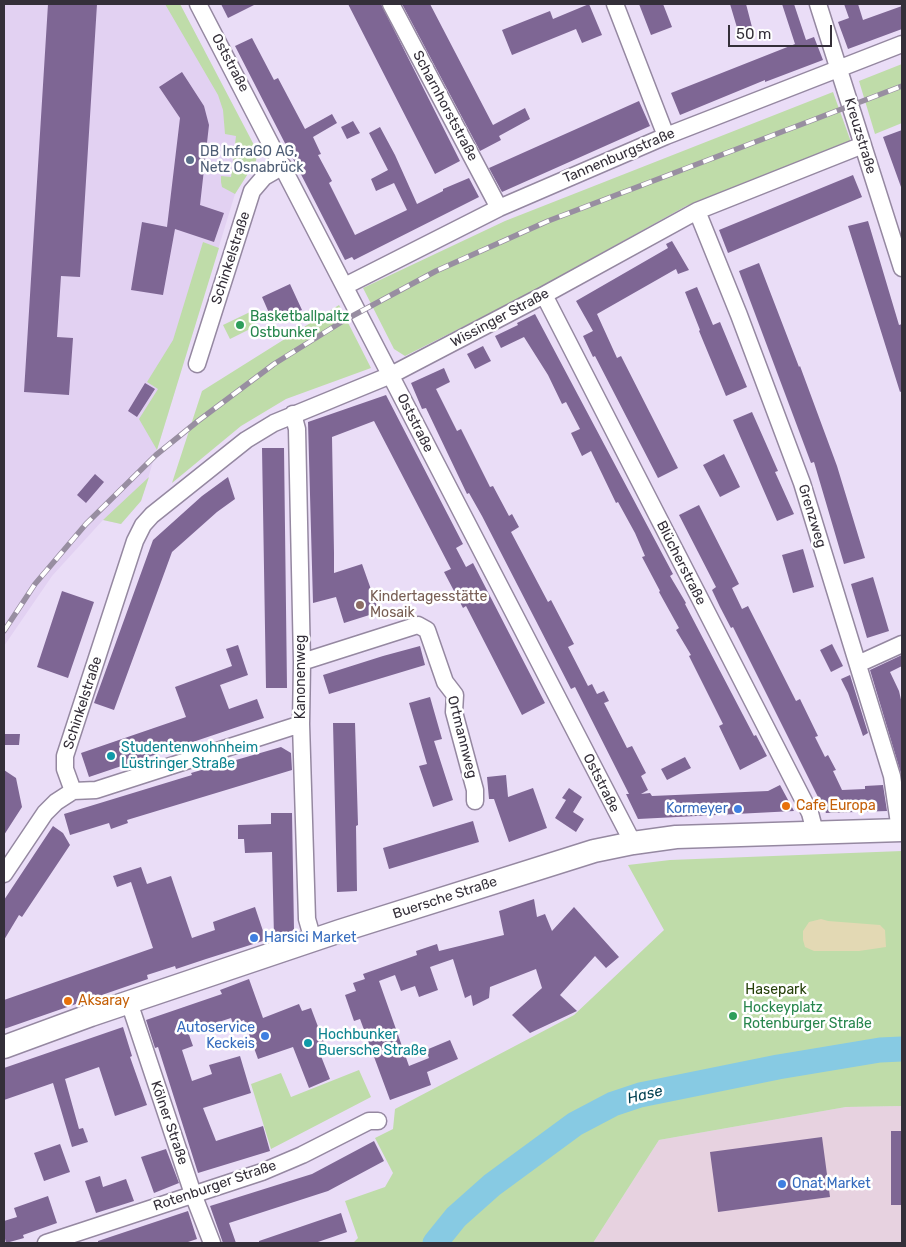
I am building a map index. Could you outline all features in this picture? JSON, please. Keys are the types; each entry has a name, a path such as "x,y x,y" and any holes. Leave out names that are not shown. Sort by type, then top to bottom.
{"main road":[{"name":"Buersche Straße","path":"4,1047 129,1002 313,940 594,851 676,837 901,830"}],"street":[{"name":"Oststraße","path":"198,4 632,843"},
{"name":"Scharnhorststraße","path":"391,4 499,208"},
{"path":"615,4 666,136"},
{"name":"Kreuzstraße","path":"818,4 902,268"},
{"name":"Tannenburgstraße","path":"344,286 499,208 666,136 902,44"},
{"name":"Wissinger Straße","path":"152,515 246,440 274,423 391,375 544,295 697,211 863,145"},
{"name":"Schinkelstraße","path":"197,364 252,191 264,177 283,166"},
{"name":"Grenzweg","path":"697,211 740,315 802,483 892,776 901,830"},
{"name":"Blücherstraße","path":"544,295 810,813 814,832"},
{"name":"Kanonenweg","path":"293,414 297,429 302,662 301,724 307,919 313,940"},
{"name":"Schinkelstraße","path":"73,791 65,769 65,756 135,541 143,525 152,515"},
{"name":"Ortmannweg","path":"302,662 418,625 426,630 445,682 455,694 454,712 475,790 475,801"},
{"path":"858,664 902,644"},
{"path":"4,874 45,813 56,802 73,791 96,790 301,724"},
{"name":"Kölner Straße","path":"129,1002 193,1194 212,1243"},
{"name":"Rotenburger Straße","path":"46,1243 262,1172 302,1155 370,1121 378,1121"}],"shaded area":[{"path":"4,4 180,4 257,152 256,161 235,194 141,501 121,524 103,520 52,576 4,646"},
{"path":"902,1106 902,1243 593,1243 659,1140 846,1107"}],"green space":[{"path":"165,4 180,4 257,152 256,161 235,194 222,187 221,176 231,177 236,136 225,134 223,110 218,95"},
{"path":"902,64 902,123 875,134 859,81"},
{"path":"833,92 851,142 686,206 530,293 405,356 394,349 363,288 505,221"},
{"path":"203,242 219,248 157,450 139,419 158,389 147,382 173,340"},
{"path":"339,305 371,368 286,399 241,426 172,483 202,391"},
{"name":"Basketballpaltz Ostbunker","path":"250,312 256,326 230,339 223,325"},
{"path":"149,477 141,501 121,524 103,520"},
{"name":"Hasepark","path":"902,851 902,1106 846,1107 659,1140 593,1243 353,1243 358,1238 345,1201 385,1187 393,1173 375,1138 393,1129 395,1109 574,1015 664,930 628,865 670,860"},
{"path":"359,1070 371,1097 271,1149 251,1084 281,1073 291,1097"}],"sand":[{"path":"821,919 880,925 885,930 886,947 859,951 814,951 805,947 803,931 809,922"}],"building":[{"path":"48,4 97,4 80,277 61,276 57,337 73,338 69,395 24,392"},
{"path":"221,4 256,4 228,18"},
{"path":"348,4 381,4 460,161 435,174"},
{"path":"402,4 430,4 493,125 525,108 530,119 499,136 501,140 480,151"},
{"path":"589,4 602,35 582,43 576,29 512,55 502,30 550,11 553,19"},
{"path":"639,4 663,4 672,27 651,35"},
{"path":"730,4 746,4 752,27 738,31"},
{"path":"782,4 794,4 806,40 814,37 823,60 765,82 765,80 680,115 671,93 795,44"},
{"path":"844,4 858,4 863,20 902,6 902,29 848,49 838,22 849,18"},
{"path":"252,38 274,80 278,78 305,129 332,114 337,123 313,137 321,154 318,155 332,181 329,183 355,235 407,210 394,183 376,191 371,179 388,170 369,133 380,127 417,204 443,191 443,189 469,178 479,197 354,260 352,257 345,260 235,46"},
{"path":"182,72 204,106 209,125 200,205 224,213 214,242 175,229 163,295 131,290 142,222 167,227 180,118 159,87"},
{"path":"639,101 650,126 502,192 489,168"},
{"path":"353,121 360,133 347,139 341,127"},
{"path":"902,130 902,187 901,187 883,137"},
{"path":"853,175 862,197 728,253 719,230"},
{"path":"868,221 899,325 902,324 902,391 900,392 848,226"},
{"path":"672,241 689,270 678,274 676,269 597,314 617,358 621,356 678,468 658,478 583,336 593,331 576,301 668,248 666,244"},
{"path":"759,263 837,466 865,558 844,564 814,462 811,463 739,271"},
{"path":"290,284 302,310 273,322 262,297"},
{"path":"697,287 713,325 720,322 747,387 726,396 685,292"},
{"path":"535,314 673,574 670,576 686,603 754,736 756,735 767,756 740,770 719,726 723,724 689,656 691,655 676,630 679,628 642,557 645,556 635,533 618,502 616,503 591,451 582,456 571,433 580,429 566,402 562,404 548,375 524,337 501,348 495,336"},
{"path":"483,346 491,361 475,369 467,354"},
{"path":"444,368 450,382 436,389 457,431 461,429 490,487 493,486 509,516 512,514 519,527 511,532 548,602 551,600 574,644 568,647 588,686 592,684 597,694 604,691 609,701 604,703 627,748 632,746 646,773 641,776 648,790 641,794 650,793 652,796 768,791 780,785 794,811 638,819 626,794 629,794 575,687 571,689 482,516 469,493 467,494 426,408 422,409 411,383"},
{"path":"145,383 155,389 137,417 128,411"},
{"path":"386,395 463,544 456,548 466,567 473,563 545,703 522,715 466,606 463,608 444,572 451,569 374,421 332,437 334,573 362,564 379,612 344,623 336,597 313,603 308,422"},
{"path":"752,412 778,471 775,472 794,514 777,521 733,420"},
{"path":"262,448 284,448 287,688 266,688"},
{"path":"724,454 740,487 720,497 703,465"},
{"path":"95,474 104,482 86,503 77,495"},
{"path":"228,477 235,499 217,512 172,552 114,710 94,703 153,540 202,496"},
{"path":"699,505 739,584 732,588 742,609 748,606 796,701 800,699 818,736 815,737 825,757 828,755 836,770 833,771 842,790 865,789 865,786 883,785 887,811 826,813 733,627 731,628 720,607 712,590 716,587 679,515"},
{"path":"803,549 814,587 793,593 782,555"},
{"path":"873,577 889,631 867,638 851,584"},
{"path":"62,591 94,602 68,678 37,667"},
{"path":"832,644 843,666 831,672 820,650"},
{"path":"238,645 248,675 220,685 229,709 257,699 264,718 89,777 81,753 186,717 175,687 232,666 226,649"},
{"path":"420,646 425,665 329,694 323,675"},
{"path":"902,655 902,666 890,672 899,691 902,704 902,777 870,670"},
{"path":"850,675 868,733 863,736 841,679"},
{"path":"430,697 442,739 434,741 453,800 433,807 419,766 427,764 409,703"},
{"path":"333,723 355,723 358,825 356,826 357,891 337,892"},
{"path":"5,734 20,734 19,745 5,745"},
{"path":"281,747 291,753 292,770 127,820 128,823 111,829 109,823 70,835 64,814 192,775 191,773"},
{"path":"685,757 691,768 667,780 661,769"},
{"path":"4,770 16,778 22,807 4,835"},
{"path":"506,775 508,797 533,788 547,828 509,842 494,799 489,799 487,777"},
{"path":"569,788 582,797 573,812 584,819 576,832 555,818 566,800 562,798"},
{"path":"271,813 292,813 294,930 274,937 272,852 245,853 244,839 238,839 238,825 271,824"},
{"path":"473,821 479,842 389,869 383,848"},
{"path":"53,826 63,833 70,845 22,917 19,915 4,940 4,900"},
{"path":"141,867 147,884 171,876 192,938 215,930 213,922 255,907 266,940 176,969 175,966 147,975 148,979 4,1029 4,1000 153,948 131,882 117,887 113,876"},
{"path":"534,899 537,917 545,914 552,931 574,907 619,957 606,968 595,956 560,995 577,1011 530,1033 512,1015 542,988 536,969 490,987 489,998 473,1006 471,995 465,998 453,959 430,967 438,990 419,997 415,986 401,991 395,975 379,981 409,1066 429,1058 426,1050 450,1040 458,1059 427,1072 431,1085 390,1100 360,1019 354,1021 345,995 356,991 353,983 365,979 363,974 417,955 416,951 437,944 439,951 504,935 499,911"},
{"path":"249,979 263,1018 299,1004 302,1011 311,1008 326,1048 319,1051 330,1079 309,1088 293,1047 258,1059 244,1020 233,1024 231,1018 188,1032 193,1046 182,1050 192,1081 212,1074 209,1065 240,1056 251,1093 203,1108 216,1141 263,1126 270,1151 198,1173 158,1047 155,1048 146,1020 222,994 220,990"},
{"path":"123,1027 132,1056 130,1057 147,1105 115,1116 99,1067 65,1079 79,1129 83,1128 88,1142 72,1147 53,1083 4,1100 4,1068"},
{"path":"891,1131 902,1131 902,1205 891,1205"},
{"path":"822,1137 830,1197 718,1212 710,1152"},
{"path":"374,1141 384,1161 328,1191 229,1223 236,1243 223,1243 210,1206 312,1174"},
{"path":"60,1144 70,1172 44,1181 34,1153"},
{"path":"166,1149 179,1183 154,1193 141,1157"},
{"path":"100,1176 103,1187 126,1179 134,1201 96,1213 85,1181"},
{"path":"48,1196 57,1223 23,1235 24,1238 6,1243 4,1221 17,1217 14,1208"},
{"path":"188,1211 197,1239 185,1243 98,1243 98,1241"},
{"path":"341,1213 347,1232 315,1243 259,1243 259,1241"}],"waterway":[{"name":"Hase","path":"435,1243 456,1217 492,1185 575,1124 613,1104 640,1095 778,1067 880,1050 902,1049"}],"railway":[{"path":"4,631 35,584 86,524 156,455 274,364 343,321 436,271 548,221 902,86"}],"place":[{"name":"DB InfraGO AG, Netz Osnabrück","path":"190,160"},
{"name":"Basketballpaltz Ostbunker","path":"240,325"},
{"name":"Kindertagesstätte Mosaik","path":"360,605"},
{"name":"Studentenwohnheim Lüstringer Straße","path":"111,756"},
{"name":"Cafe Europa","path":"786,806"},
{"name":"Kormeyer","path":"738,809"},
{"name":"Harsici Market","path":"254,938"},
{"name":"Aksaray","path":"68,1001"},
{"name":"Hockeyplatz Rotenburger Straße","path":"733,1016"},
{"name":"Autoservice Keckeis","path":"265,1036"},
{"name":"Hochbunker Buersche Straße","path":"308,1043"},
{"name":"Onat Market","path":"782,1184"}]}
